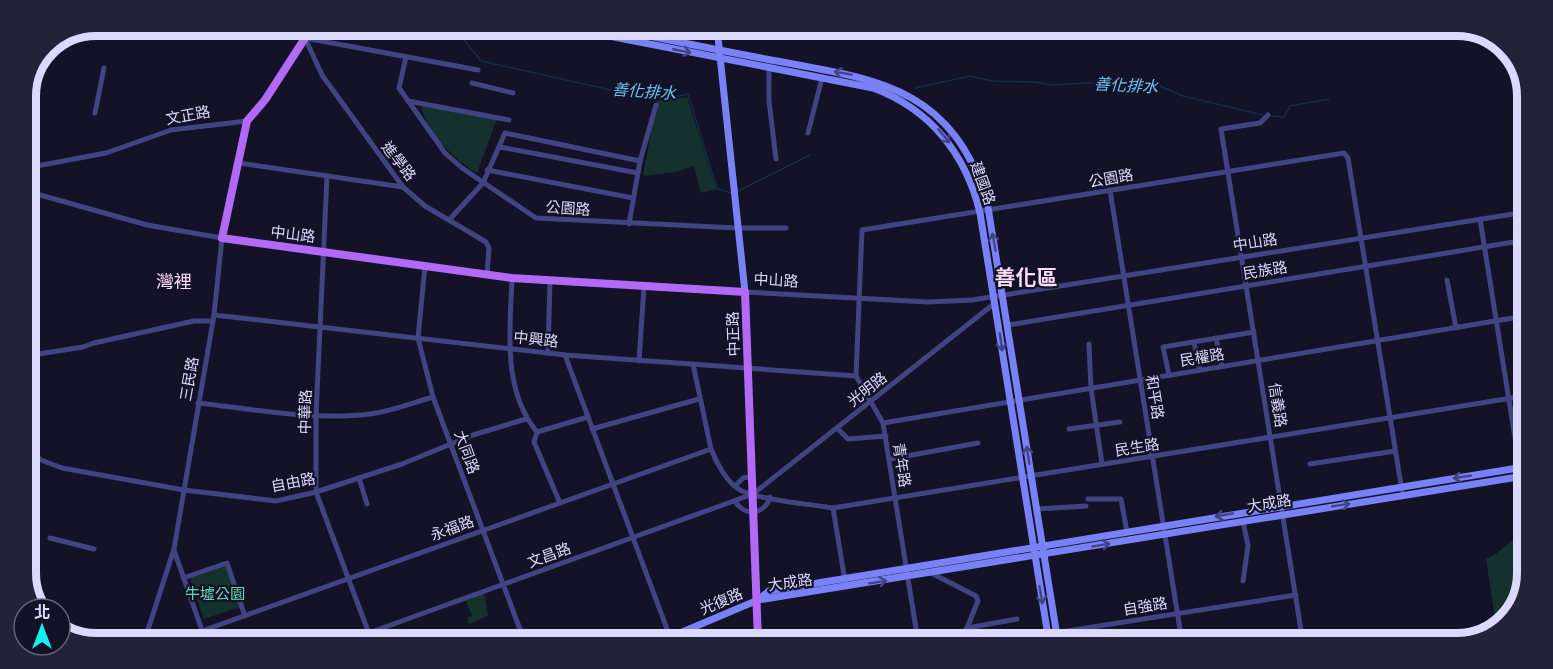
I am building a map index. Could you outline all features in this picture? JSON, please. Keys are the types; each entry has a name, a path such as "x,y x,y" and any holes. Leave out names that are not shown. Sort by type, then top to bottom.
{"main road":[{"path":"247,121 265,100 305,38"},
{"name":"三民路","path":"222,238 247,121"},
{"name":"中山路","path":"222,238 512,278 745,292"},
{"name":"中正路","path":"745,292 758,633"}],"street":[{"name":"建國路","path":"607,36 865,86 890,94 936,127 955,150 984,212 994,300 1047,633"},
{"name":"建國路","path":"648,36 868,78 903,92 949,127 956,136 975,167 1003,295 1056,633"},
{"name":"中正路","path":"718,36 745,292"},
{"path":"305,38 478,70"},
{"name":"進學路","path":"305,38 322,75 403,187 425,206 486,242 489,248 487,275"},
{"name":"公園路","path":"406,57 399,88 446,153 483,183 536,218 628,224 786,228"},
{"path":"95,113 104,68"},
{"path":"769,68 769,101 776,159"},
{"path":"808,133 822,78"},
{"path":"472,83 513,93"},
{"path":"408,100 509,120"},
{"path":"628,224 640,161 656,105"},
{"name":"信義路","path":"1268,115 1260,123 1221,129 1302,633"},
{"name":"文正路","path":"36,166 106,153 171,130 247,121"},
{"path":"449,220 483,183 505,133 640,161"},
{"path":"500,147 638,173"},
{"name":"公園路","path":"860,298 862,230 1344,153 1348,158 1361,238"},
{"path":"239,163 403,187"},
{"path":"487,170 633,198"},
{"name":"中華路","path":"327,176 316,415 316,492 369,633"},
{"name":"和平路","path":"1110,190 1181,633"},
{"name":"中山路","path":"36,194 147,225 222,238"},
{"name":"中山路","path":"745,292 928,302 994,300 1003,295 1517,213"},
{"path":"1480,219 1517,444"},
{"name":"三民路","path":"147,633 174,549 213,318 222,238"},
{"path":"1361,238 1403,495"},
{"name":"民族路","path":"1008,325 1517,241"},
{"name":"大同路","path":"425,266 418,338 433,397 521,633"},
{"path":"512,278 508,348 511,369 526,419 537,432"},
{"path":"1447,280 1456,328"},
{"path":"548,353 550,281"},
{"path":"639,361 644,286"},
{"path":"856,376 860,298"},
{"name":"光明路","path":"753,494 994,300"},
{"name":"民權路","path":"883,423 1517,317"},
{"name":"中興路","path":"36,354 83,347 213,318 320,327 565,355 856,376"},
{"path":"1169,375 1163,347 1254,332"},
{"path":"1216,338 1222,366"},
{"path":"1194,342 1200,370"},
{"path":"1089,344 1091,388 1102,464"},
{"path":"565,355 669,633"},
{"path":"693,364 711,449 735,486 741,480 753,476"},
{"name":"青年路","path":"856,376 883,423 886,435 917,633"},
{"path":"198,403 316,415 376,413 433,397"},
{"name":"民生路","path":"735,486 753,494 832,508 1517,397"},
{"path":"592,429 699,399"},
{"path":"537,432 588,417"},
{"name":"自由路","path":"36,456 62,468 184,490 276,501 316,492 359,478 452,445 473,435 526,419"},
{"path":"1068,429 1120,422"},
{"path":"837,428 848,440 886,435"},
{"path":"537,432 534,442 560,503"},
{"path":"890,459 978,443"},
{"name":"永福路","path":"202,631 711,449"},
{"path":"1310,464 1395,451"},
{"name":"大成路","path":"907,573 931,573 1044,555 1282,506 1517,468"},
{"name":"大成路","path":"758,600 1127,532 1243,521 1517,477"},
{"path":"359,478 367,504"},
{"name":"文昌路","path":"378,633 753,494"},
{"path":"735,501 744,511 754,512 765,508 770,497"},
{"path":"1088,499 1121,499 1127,532"},
{"path":"1037,509 1086,506"},
{"path":"832,508 845,583"},
{"path":"1243,521 1248,546 1243,581"},
{"path":"50,538 94,549"},
{"path":"174,549 202,631"},
{"path":"183,578 227,563 245,616"},
{"path":"931,573 976,596 978,601 963,633"},
{"name":"自強路","path":"1056,633 1296,595"},
{"name":"光復路","path":"680,633 758,600"},
{"path":"967,628 1017,619"}],"green space":[{"path":"687,97 716,189 701,193 694,166 676,172 643,176 657,100"},
{"path":"422,105 498,116 477,173 460,162 442,144 428,124"},
{"path":"1517,538 1516,585 1505,610 1495,619 1486,559 1495,555"},
{"name":"牛墟公園","path":"226,566 240,607 204,619 190,578"},
{"path":"484,592 488,616 469,624 467,618 472,616 465,599"}],"waterway":[{"name":"善化排水","path":"461,36 481,61 620,92 679,96 688,94 717,189 731,193"},
{"name":"善化排水","path":"915,88 970,76 992,81 1035,82 1052,85 1106,82 1160,86 1183,96 1263,115"},
{"name":"善化排水","path":"1271,116 1284,117 1290,106 1329,99"},
{"name":"善化排水","path":"738,191 810,155"}],"district":[{"name":"善化區","path":"1026,277"},
{"name":"灣裡","path":"174,281"}]}
